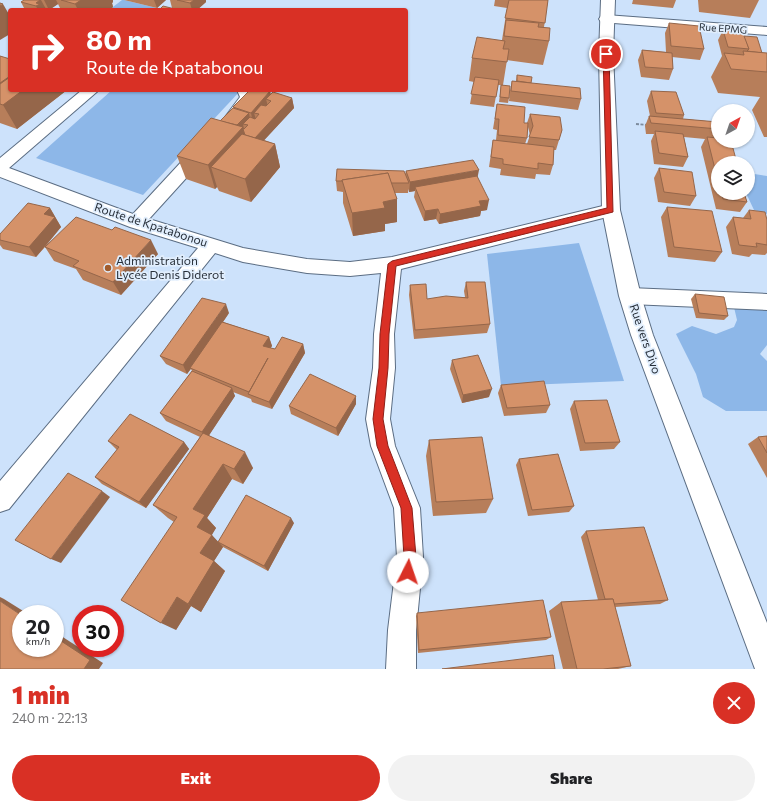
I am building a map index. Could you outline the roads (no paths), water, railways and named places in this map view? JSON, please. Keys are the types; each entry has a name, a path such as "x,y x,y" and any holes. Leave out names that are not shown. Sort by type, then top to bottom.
{"main road":[{"name":"Rue vers Divo","path":"607,10 606,61 610,210 630,296 642,335 767,661"}],"street":[{"name":"Rue EPMG","path":"607,10 767,31"},
{"path":"0,167 89,92"},
{"path":"136,222 245,103 248,97 246,92"},
{"name":"Route de Kpatabonou","path":"0,171 136,222 244,255 307,266 350,269 392,264 610,210"},
{"path":"0,500 211,245"},
{"path":"392,264 384,334 384,368 378,419 383,446 407,508 410,557 402,630 401,669"},
{"path":"630,296 767,302"}],"place":[{"name":"Administration Lycée Denis Diderot","path":"108,268"}]}
